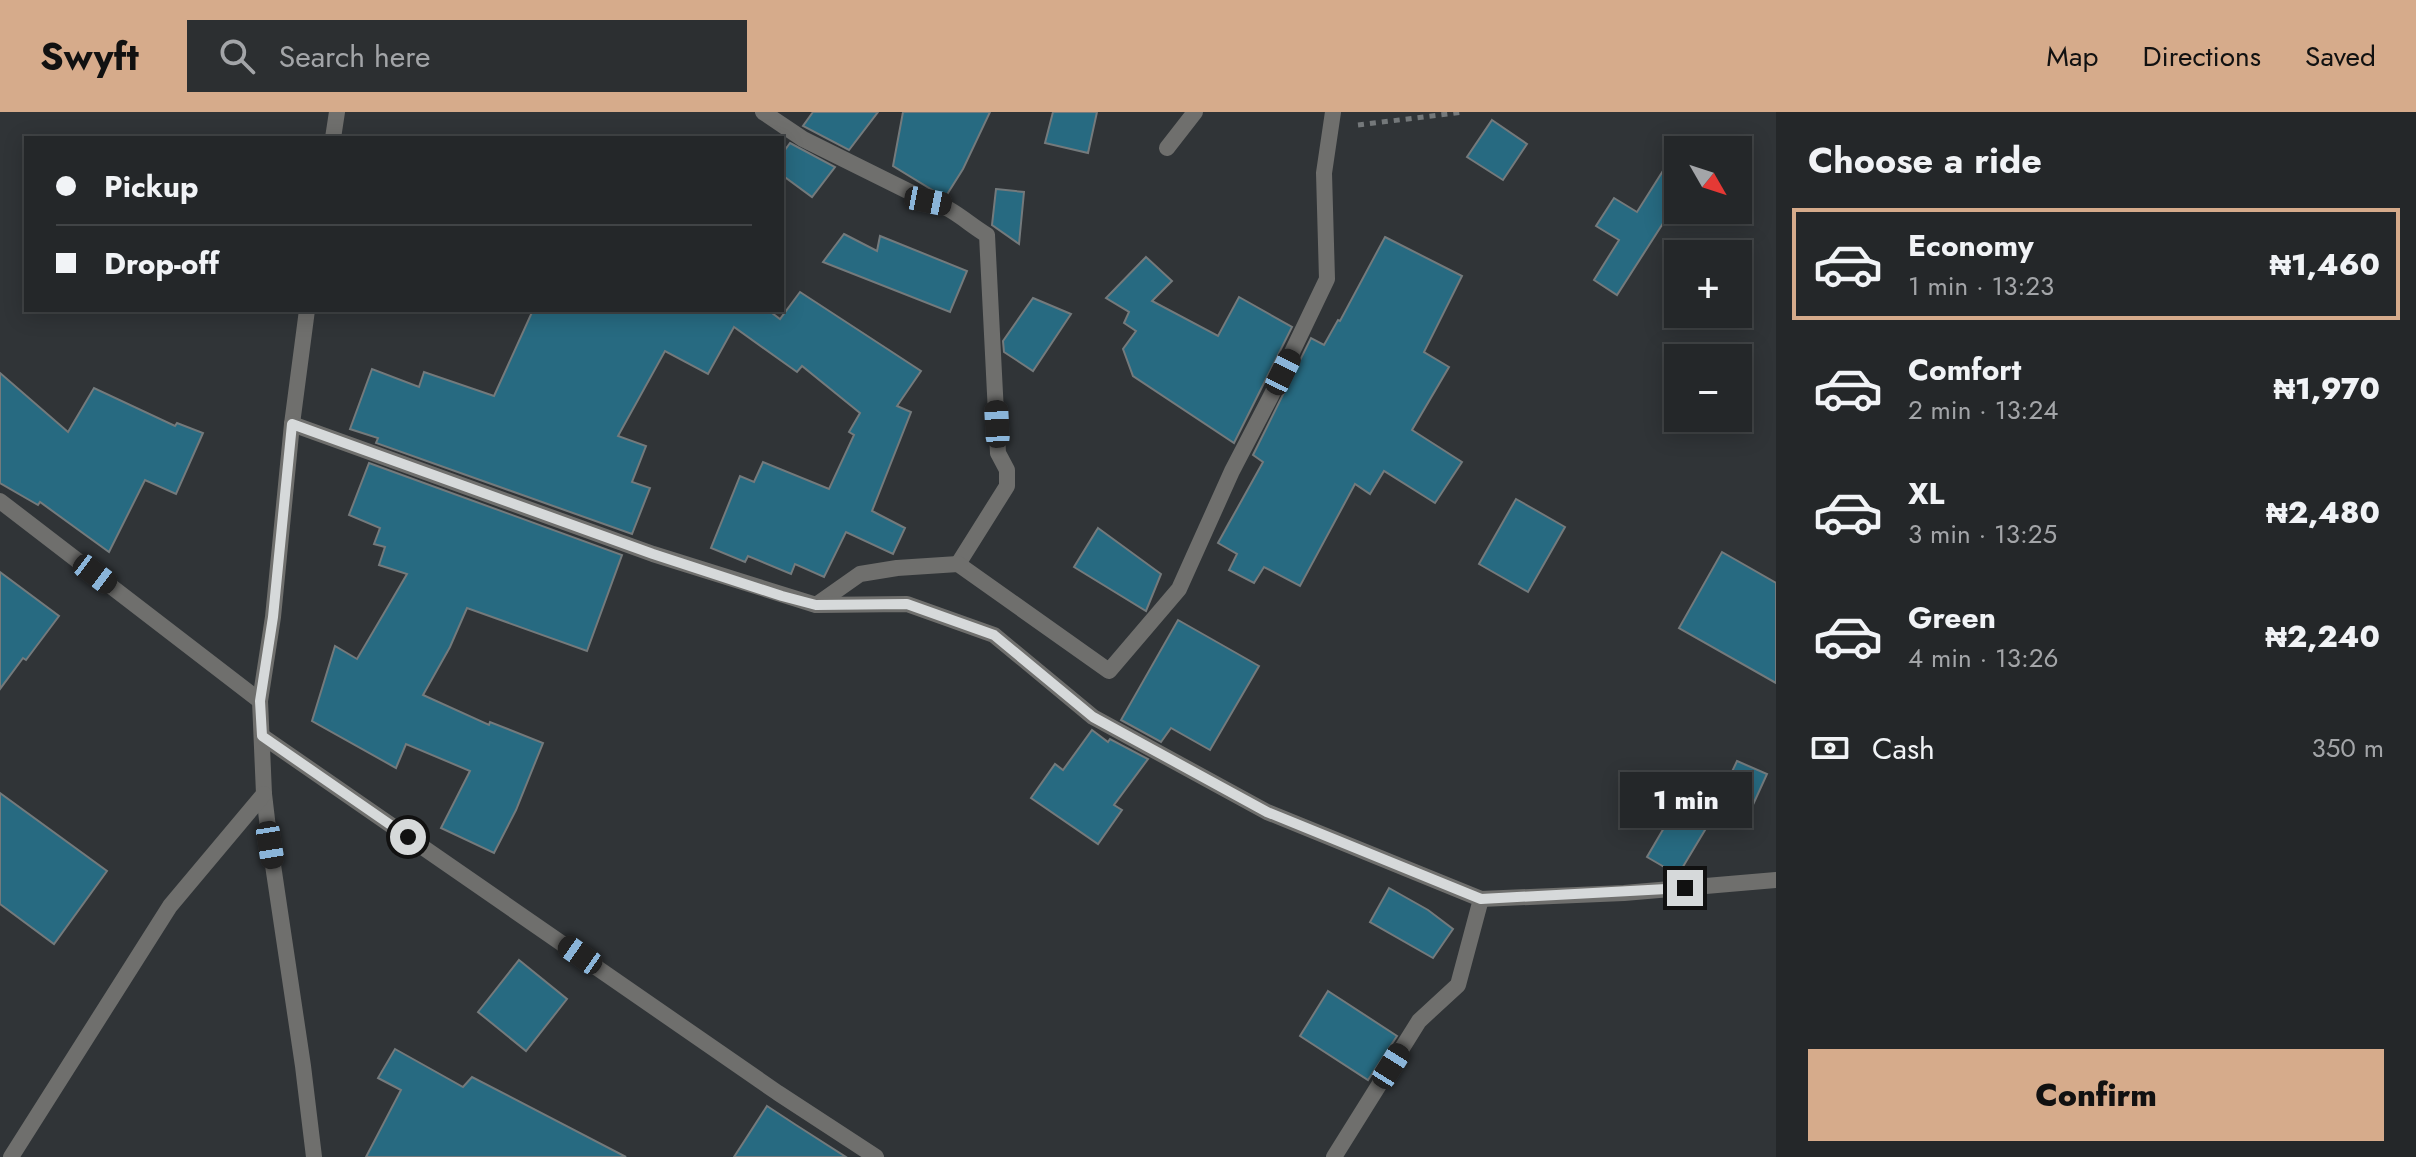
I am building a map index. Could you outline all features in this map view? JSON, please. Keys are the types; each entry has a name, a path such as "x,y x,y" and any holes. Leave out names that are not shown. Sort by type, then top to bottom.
{"street":[{"path":"333,136 337,112"},
{"path":"763,112 817,146 928,201 944,204 987,235 998,453 1007,470 1007,486 958,564"},
{"path":"1167,148 1195,112"},
{"path":"816,605 860,574 958,564 1109,671 1179,589 1232,471 1327,279 1324,173 1332,120"},
{"path":"307,312 273,617 260,701 264,794 314,1157"},
{"path":"292,424 653,554 816,605 907,604 994,635 1093,717 1187,769 1267,812 1481,899 1624,893 1776,880"},
{"path":"0,501 260,701"},
{"path":"262,736 778,1093 876,1157"},
{"path":"11,1157 170,906 264,794"},
{"path":"1334,1157 1419,1021 1458,985 1481,899"}],"path":[{"path":"1332,120 1464,112"}],"building":[{"path":"813,112 878,112 849,150 803,126"},
{"path":"903,112 990,112 963,169 946,196 893,166"},
{"path":"1053,112 1097,112 1088,153 1045,143"},
{"path":"1492,120 1527,144 1503,180 1467,157"},
{"path":"790,143 835,167 812,197 784,176 784,151"},
{"path":"1664,169 1664,222 1617,295 1594,280 1619,240 1596,226 1614,198 1637,212"},
{"path":"996,189 1024,192 1019,244 992,225"},
{"path":"844,234 877,251 880,236 967,271 950,312 823,262"},
{"path":"1385,237 1462,276 1424,352 1449,367 1412,430 1462,462 1435,503 1384,471 1370,494 1355,484 1300,586 1264,567 1254,583 1229,570 1237,554 1218,543 1263,462 1253,455 1311,338 1324,345"},
{"path":"1146,257 1172,281 1152,301 1218,336 1239,297 1292,327 1234,443 1133,376 1123,349 1136,331 1124,323 1129,312 1106,298"},
{"path":"800,292 921,371 897,406 911,412 872,511 905,528 893,554 846,532 824,577 795,564 791,574 748,556 745,562 711,548 740,476 754,482 763,462 829,489 854,435 849,432 860,413 802,366 797,372 734,327 708,374 665,351 618,436 646,446 632,482 650,488 632,534 376,443 378,438 350,429 372,369 419,387 424,372 494,396 532,312 771,312 780,319"},
{"path":"1033,298 1071,314 1033,371 1004,352 1003,341"},
{"path":"0,373 68,432 94,388 175,426 177,423 203,433 176,494 145,480 109,552 40,502 38,505 0,483"},
{"path":"369,463 622,555 587,651 467,608 450,647 423,695 489,725 490,722 543,743 516,810 494,853 441,828 470,771 406,744 396,768 312,721 335,646 357,659 407,574 379,565 385,547 374,544 380,528 349,515"},
{"path":"1516,499 1565,527 1528,592 1479,564"},
{"path":"1098,528 1161,574 1146,611 1074,567"},
{"path":"1722,552 1776,583 1776,683 1679,628"},
{"path":"0,572 59,616 0,689"},
{"path":"1178,620 1259,666 1210,750 1171,728 1161,742 1121,720"},
{"path":"1092,730 1108,742 1110,739 1148,759 1114,805 1122,810 1098,844 1031,798 1055,764 1063,770"},
{"path":"1737,761 1767,774 1752,807 1722,793"},
{"path":"0,793 107,871 54,944 0,904"},
{"path":"1682,797 1714,815 1678,875 1647,857"},
{"path":"1389,888 1428,910 1453,929 1433,958 1370,922"},
{"path":"519,960 567,999 526,1051 478,1012"},
{"path":"1328,991 1397,1036 1368,1080 1300,1036"},
{"path":"395,1049 463,1087 472,1077 626,1157 366,1157 401,1090 378,1078"},
{"path":"767,1106 796,1125 846,1157 734,1157"}],"route":[{"path":"408,837 262,736 260,701 273,617 292,424 653,554 782,596 816,605 907,604 994,635 1093,717 1242,799 1481,899 1685,888"}]}
